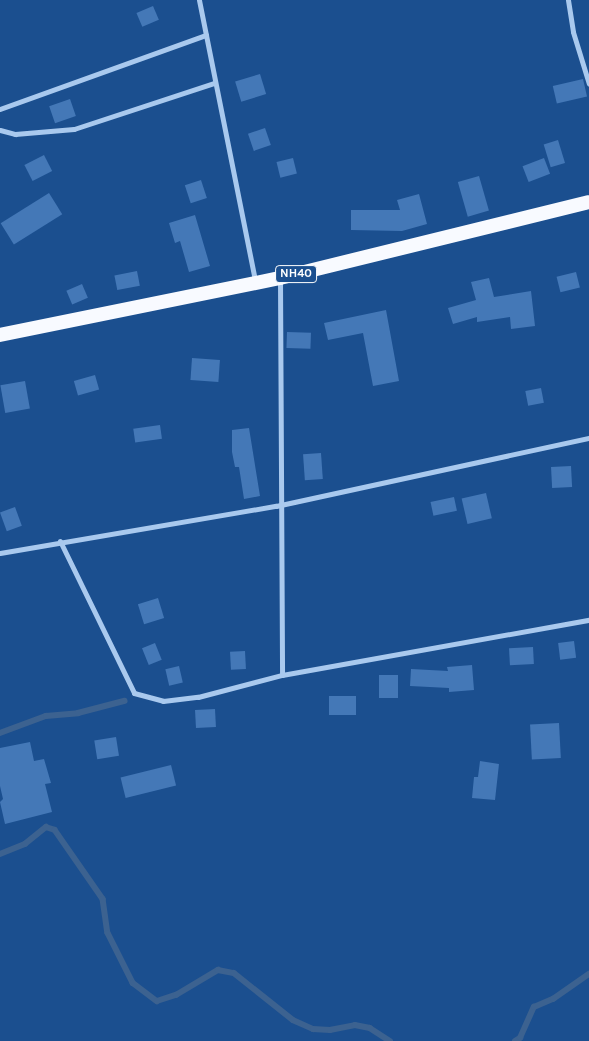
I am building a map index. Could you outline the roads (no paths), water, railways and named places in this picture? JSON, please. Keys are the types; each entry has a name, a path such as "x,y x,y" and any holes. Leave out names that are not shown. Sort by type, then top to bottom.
{"highway":[{"name":"NH40","path":"0,335 280,278 589,202"}],"street":[{"path":"199,0 214,83 256,283"},
{"path":"568,0 573,32 589,84"},
{"path":"0,109 206,35"},
{"path":"0,130 15,134 74,128 214,83"},
{"path":"280,278 282,675"},
{"path":"0,553 60,541 282,505 589,438"},
{"path":"60,541 134,692 163,701 198,697 282,675 589,620"}],"waterway":[{"path":"0,733 46,716 78,713 124,701"},
{"path":"0,854 25,844 46,827 55,830 103,899 108,933 133,983 157,1001 176,995 218,970 234,973 293,1020 313,1029 330,1030 355,1025 370,1028 390,1041"},
{"path":"515,1041 520,1038 534,1007 553,999 589,974"}]}
